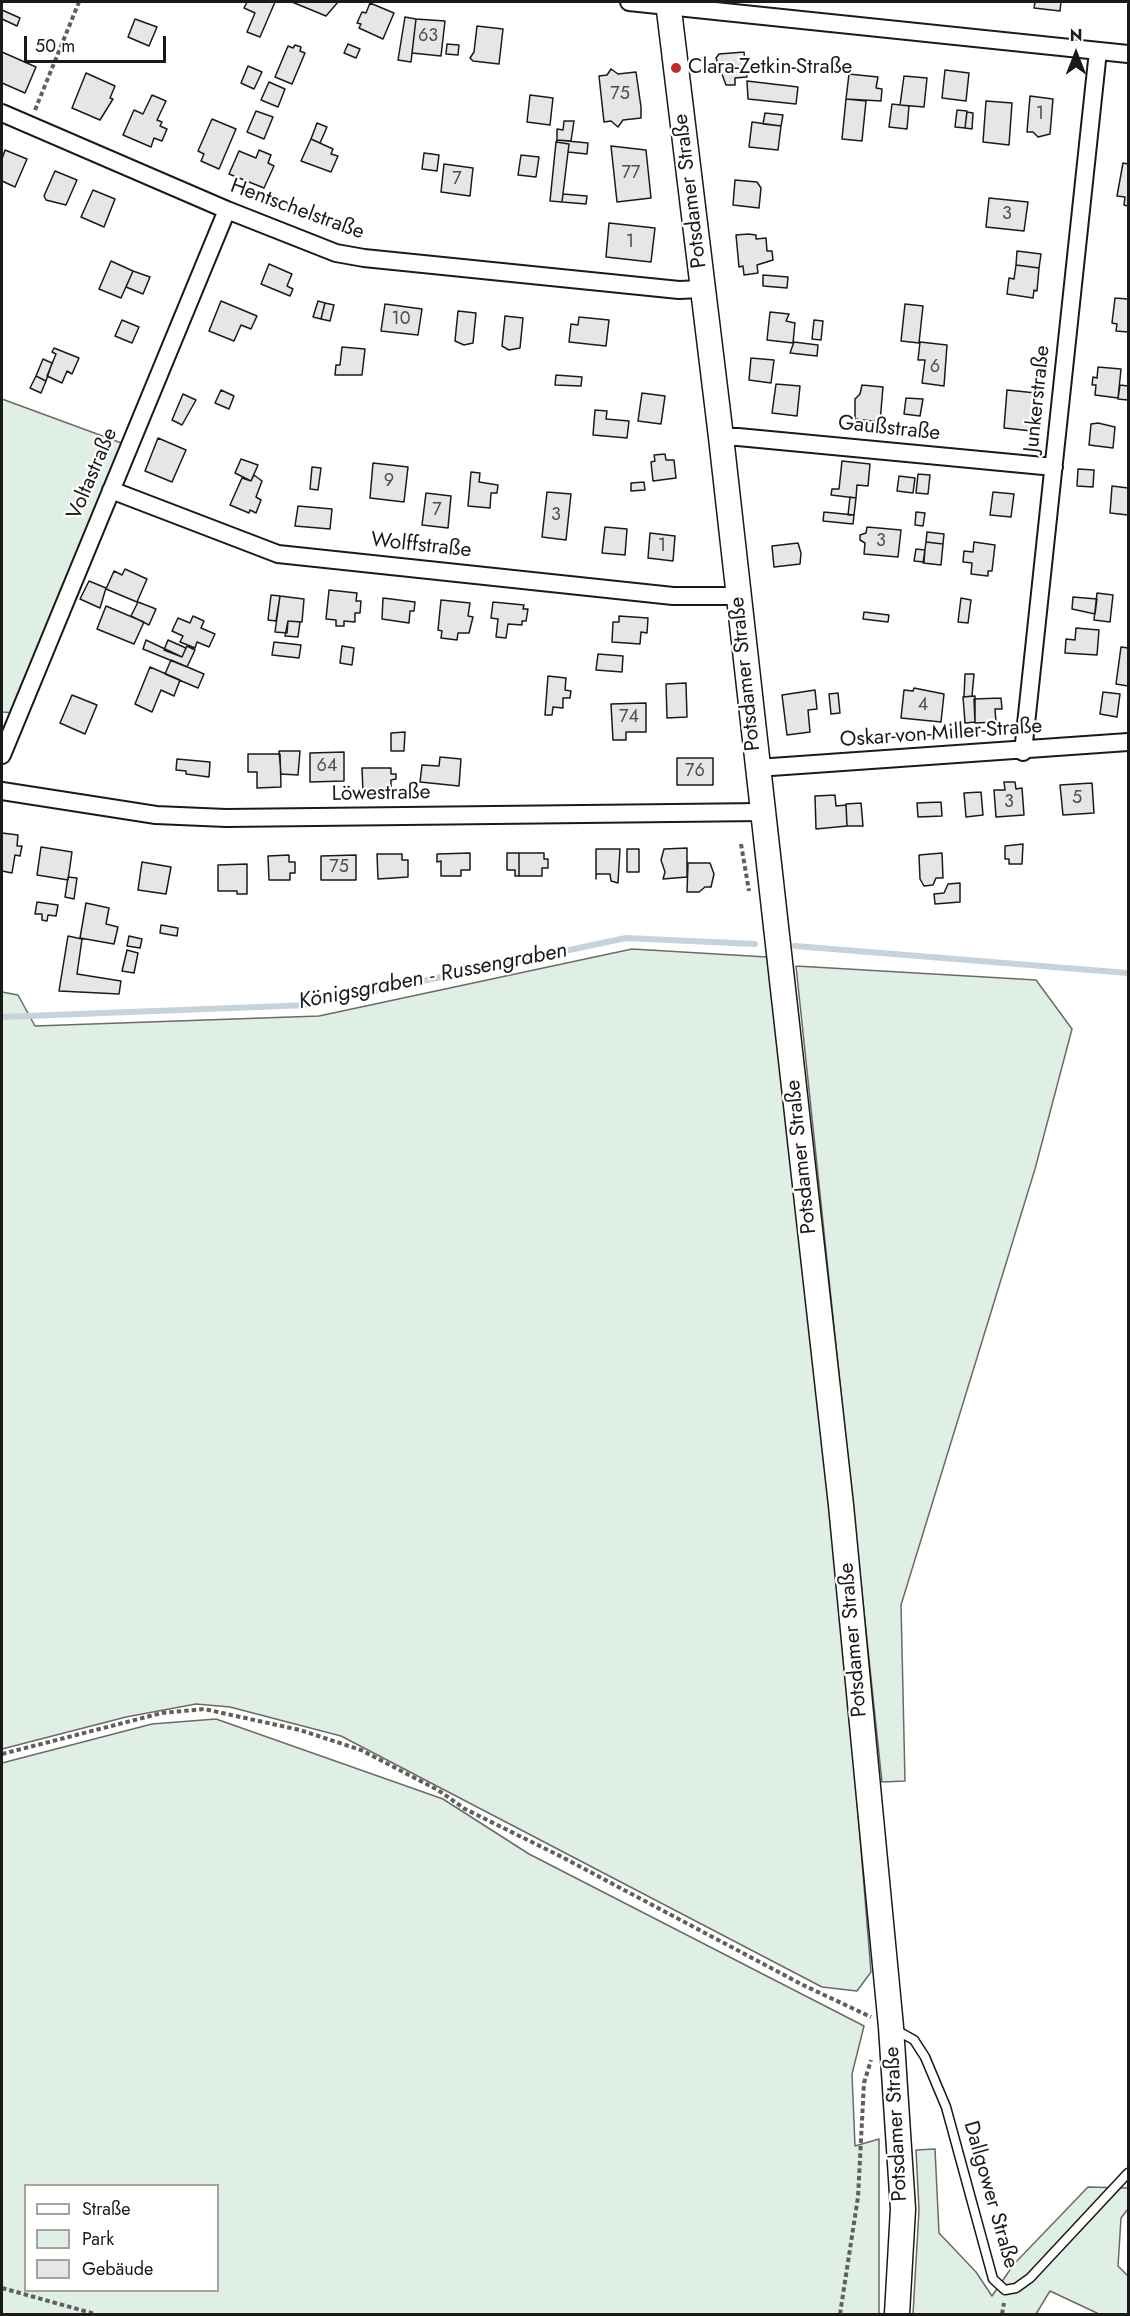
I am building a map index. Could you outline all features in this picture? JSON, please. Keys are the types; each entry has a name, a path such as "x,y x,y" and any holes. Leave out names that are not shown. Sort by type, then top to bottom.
{"street":[{"path":"629,2 669,4 1128,54"},
{"name":"Potsdamer Straße","path":"669,4 721,437 737,596 841,1505 891,2027 903,2208 897,2314"},
{"name":"Junkerstraße","path":"1023,752 1098,51"},
{"name":"Hentschelstraße","path":"2,113 227,210 336,253 364,258 679,290 702,289"},
{"name":"Voltastraße","path":"2,755 227,210"},
{"name":"Gaußstraße","path":"721,437 1053,468"},
{"name":"Wolffstraße","path":"111,490 278,554 673,596 737,596"},
{"name":"Oskar-von-Miller-Straße","path":"757,768 1023,752 1128,742"},
{"name":"Löwestraße","path":"2,791 156,815 226,818 762,812"}],"lane":[{"name":"Dallgower Straße","path":"891,2027 914,2040 925,2057 946,2107 993,2279 1005,2290 1016,2288 1030,2278 1128,2173"}],"path":[{"path":"28,125 80,2"},
{"path":"2,1754 162,1713 204,1709 300,1730 361,1750 438,1790 465,1809 562,1857 803,1986 891,2027 871,2059 864,2083 858,2197 840,2314"},
{"path":"2,2288 95,2314"}],"green space":[{"path":"2,399 127,445 16,713 2,712"},
{"path":"632,949 767,957 840,1591 871,1972 857,1991 822,1987 341,1736 230,1707 196,1704 126,1717 2,1749 2,992 18,995 35,1026 319,1016"},
{"path":"796,966 1036,980 1072,1029 1035,1169 901,1605 905,1781 882,1782"},
{"path":"216,1719 443,1799 529,1854 864,2026 852,2074 855,2146 879,2139 879,2314 2,2314 2,1763 152,1724"},
{"path":"935,2149 939,2233 976,2272 992,2296 1014,2264 1088,2187 1128,2188 1128,2209 1121,2218 1118,2266 1128,2276 1128,2314 1099,2314 1050,2291 1036,2314 913,2314 919,2210 916,2150"}],"building":[{"path":"247,2 275,2 260,37 247,32 255,13 244,8"},
{"path":"292,2 338,2 326,16"},
{"path":"1035,2 1061,2 1060,11 1034,8"},
{"path":"370,3 394,13 383,39 359,28 361,24 357,23 362,12 366,13"},
{"path":"2,10 20,18 17,26 2,19"},
{"path":"405,17 416,19 411,62 398,60"},
{"path":"135,19 157,27 149,46 128,37"},
{"path":"416,19 445,21 441,56 412,53"},
{"path":"477,26 503,29 499,64 473,61 470,58 474,52"},
{"path":"348,44 360,49 356,58 344,53"},
{"path":"447,44 459,45 458,55 446,54"},
{"path":"295,45 301,47 300,51 305,53 292,84 275,77 288,46 293,48"},
{"path":"2,52 36,67 25,93 2,83"},
{"path":"744,52 747,77 735,78 735,85 726,85 716,58 719,54"},
{"path":"248,66 262,72 254,89 241,83"},
{"path":"611,69 618,74 636,72 641,107 641,118 623,120 618,127 611,121 604,122 599,76 607,75"},
{"path":"945,70 969,73 966,101 942,98"},
{"path":"86,73 115,86 110,98 113,99 100,120 72,108"},
{"path":"849,74 878,77 876,88 882,89 881,101 846,99"},
{"path":"904,76 927,78 924,107 900,105"},
{"path":"747,81 798,87 796,104 748,99"},
{"path":"269,82 285,89 278,107 261,100"},
{"path":"152,95 166,101 157,120 162,122 160,126 167,129 162,141 154,138 151,147 123,135 134,110 143,114"},
{"path":"530,95 553,98 550,125 527,122"},
{"path":"1030,96 1053,99 1050,134 1038,137 1033,132 1027,132"},
{"path":"846,99 866,101 862,141 842,139"},
{"path":"986,101 1012,103 1009,145 983,142"},
{"path":"892,104 909,106 907,129 889,127"},
{"path":"957,110 967,111 965,128 955,127"},
{"path":"256,111 273,117 264,139 247,132"},
{"path":"967,112 973,113 972,129 965,128"},
{"path":"765,113 783,115 781,126 763,124"},
{"path":"212,119 236,129 219,169 201,161 204,154 198,151"},
{"path":"564,121 574,121 571,141 557,140 557,129 563,130"},
{"path":"752,122 781,126 778,150 749,147"},
{"path":"317,123 327,127 320,143 311,139"},
{"path":"311,139 333,149 331,154 338,156 331,172 301,161"},
{"path":"557,140 588,143 587,154 568,152 569,144 556,142"},
{"path":"556,142 569,144 562,202 550,201"},
{"path":"611,146 646,150 651,198 617,202"},
{"path":"5,150 27,159 15,187 2,181 2,159"},
{"path":"259,150 271,155 268,163 274,166 264,188 229,174 239,151 256,158"},
{"path":"424,153 439,155 437,171 422,169"},
{"path":"521,155 539,157 536,177 518,175"},
{"path":"1123,163 1128,164 1128,206 1124,205 1125,197 1117,196"},
{"path":"444,164 473,168 470,196 441,192"},
{"path":"55,171 77,180 66,205 46,200 44,196"},
{"path":"735,180 757,182 761,188 759,208 733,205"},
{"path":"93,190 115,199 104,227 81,217"},
{"path":"563,194 587,196 586,204 562,202"},
{"path":"989,198 1028,202 1024,231 986,227"},
{"path":"609,223 655,228 651,262 606,257"},
{"path":"736,235 756,235 756,239 766,238 767,251 772,251 773,260 757,265 758,273 744,275 743,266 739,267"},
{"path":"1017,251 1041,254 1039,268 1016,265"},
{"path":"111,261 133,271 121,298 99,289"},
{"path":"269,264 292,274 287,286 293,289 290,296 261,284"},
{"path":"1016,265 1039,268 1037,291 1034,290 1033,298 1007,294 1009,278 1014,279"},
{"path":"133,271 150,277 143,294 126,287"},
{"path":"763,275 788,277 787,288 763,286"},
{"path":"1115,298 1128,299 1128,332 1116,331 1117,324 1112,323"},
{"path":"221,301 257,316 251,329 241,325 234,341 209,331"},
{"path":"318,301 325,303 321,319 313,317"},
{"path":"325,303 334,305 330,321 321,319"},
{"path":"385,304 422,309 418,335 381,331"},
{"path":"905,304 923,306 919,343 901,341"},
{"path":"458,311 476,313 473,343 464,345 455,341"},
{"path":"770,312 789,314 786,321 795,323 793,343 767,340"},
{"path":"505,316 523,318 520,348 509,350 502,346"},
{"path":"579,317 609,320 606,346 569,342 571,324 578,325"},
{"path":"122,320 139,327 132,343 115,336"},
{"path":"814,320 823,321 821,340 812,339"},
{"path":"794,342 818,345 817,356 790,353"},
{"path":"920,342 947,345 944,386 922,383 925,360 918,360"},
{"path":"342,347 365,349 362,375 335,375 336,365 340,365"},
{"path":"54,348 79,358 72,374 67,371 62,383 47,376 56,354 52,352"},
{"path":"751,358 774,360 771,383 749,380"},
{"path":"43,359 52,363 46,381 36,376"},
{"path":"1098,367 1121,369 1118,398 1095,395 1096,385 1092,385 1093,377 1097,378"},
{"path":"556,375 582,377 581,386 555,385"},
{"path":"36,376 46,381 41,393 30,388"},
{"path":"776,384 800,386 797,416 772,413"},
{"path":"862,385 883,387 880,422 855,419 855,399 860,394"},
{"path":"1120,385 1128,386 1128,400 1118,399"},
{"path":"221,390 234,396 229,409 215,403"},
{"path":"1007,390 1036,393 1034,409 1039,409 1038,416 1033,416 1032,431 1004,428"},
{"path":"642,393 665,396 661,424 638,421"},
{"path":"183,394 196,400 182,425 172,420"},
{"path":"906,398 923,399 920,416 904,414"},
{"path":"595,410 607,411 606,419 629,421 627,438 593,435"},
{"path":"1098,423 1115,427 1113,448 1089,445 1091,424"},
{"path":"158,438 186,450 172,482 145,471"},
{"path":"665,454 666,460 674,460 676,478 653,481 651,462 655,461 654,455"},
{"path":"241,459 258,465 251,481 235,473"},
{"path":"842,461 870,464 868,486 857,485 856,498 831,495 832,489 839,489"},
{"path":"373,463 408,467 404,502 370,498"},
{"path":"312,467 321,468 318,490 310,489"},
{"path":"1078,469 1094,470 1093,487 1077,486"},
{"path":"471,472 480,473 479,482 498,485 497,493 491,493 490,508 468,506"},
{"path":"918,474 930,475 928,494 916,493"},
{"path":"254,475 262,481 256,497 261,500 256,513 250,510 249,513 230,505 242,478 251,481"},
{"path":"899,476 915,478 913,493 897,491"},
{"path":"644,482 645,490 631,491 631,483"},
{"path":"1112,486 1128,488 1128,515 1110,513"},
{"path":"547,492 571,494 566,540 542,537"},
{"path":"993,492 1014,494 1011,517 990,515"},
{"path":"426,493 451,496 448,528 422,525"},
{"path":"850,497 856,498 854,515 848,515"},
{"path":"298,506 332,509 330,529 295,526"},
{"path":"824,512 854,515 853,524 823,521"},
{"path":"916,512 925,513 923,526 915,525"},
{"path":"605,527 627,529 625,555 602,553"},
{"path":"867,527 901,530 898,557 864,554 865,543 860,540 860,535 866,533"},
{"path":"927,532 944,534 943,544 926,542"},
{"path":"650,533 675,536 673,561 648,558"},
{"path":"926,542 943,544 941,565 923,563"},
{"path":"974,542 995,545 992,571 988,571 988,576 971,574 972,563 963,562 964,551 973,552"},
{"path":"798,543 801,553 800,564 774,567 772,546"},
{"path":"916,549 925,550 924,562 914,561"},
{"path":"125,569 147,579 137,602 106,589 114,571 122,575"},
{"path":"89,581 106,588 100,608 80,599"},
{"path":"329,590 357,593 356,601 361,601 360,613 355,613 355,622 344,621 344,626 336,626 336,620 326,619"},
{"path":"1097,593 1113,595 1110,622 1094,620"},
{"path":"271,595 280,596 276,621 268,620"},
{"path":"280,596 304,599 302,622 288,621 287,633 275,632"},
{"path":"1073,597 1097,599 1095,614 1072,609"},
{"path":"383,598 415,602 414,611 410,611 409,623 382,619"},
{"path":"961,598 971,600 968,623 958,622"},
{"path":"441,600 470,603 468,616 473,617 469,633 458,633 457,640 441,638 442,631 438,630"},
{"path":"138,602 156,609 149,625 131,616"},
{"path":"493,602 524,605 523,609 528,609 526,621 522,621 522,625 508,624 506,638 496,637 498,619 491,618"},
{"path":"106,606 144,622 134,644 97,629"},
{"path":"864,612 889,615 888,622 863,619"},
{"path":"193,616 204,621 201,628 215,634 209,647 197,642 195,648 180,642 183,636 172,631 178,618 190,623"},
{"path":"619,616 648,618 647,633 641,632 640,644 612,642 613,622 619,622"},
{"path":"288,621 300,622 298,637 285,636"},
{"path":"1076,628 1099,630 1097,655 1065,653 1066,639 1075,640"},
{"path":"146,640 182,657 187,646 195,650 187,667 143,649"},
{"path":"168,640 186,648 182,657 164,650"},
{"path":"274,642 301,645 299,658 272,655"},
{"path":"342,646 354,648 352,665 340,663"},
{"path":"1121,647 1128,648 1128,686 1116,684"},
{"path":"598,654 623,656 622,672 596,670"},
{"path":"171,660 204,674 198,688 165,674"},
{"path":"150,667 180,680 174,696 161,690 152,712 135,704"},
{"path":"965,674 974,674 972,696 964,697"},
{"path":"548,676 566,678 565,690 571,691 570,698 563,698 563,708 553,707 552,715 545,715"},
{"path":"686,683 687,717 667,718 666,684"},
{"path":"914,688 944,694 941,722 901,718 904,690 913,691"},
{"path":"815,690 817,709 808,710 810,732 787,735 782,695"},
{"path":"1103,692 1120,694 1117,717 1100,714"},
{"path":"838,693 840,713 831,714 829,694"},
{"path":"72,695 97,705 85,734 60,723"},
{"path":"975,696 975,722 965,723 963,697"},
{"path":"1001,698 1002,709 995,709 996,722 975,723 974,699"},
{"path":"646,703 646,732 626,732 626,740 613,740 611,704"},
{"path":"405,732 404,751 391,751 391,733"},
{"path":"279,751 300,751 298,775 281,774"},
{"path":"344,752 344,781 310,782 310,753"},
{"path":"248,754 280,754 281,787 257,788 257,772 248,772"},
{"path":"440,757 461,759 459,786 420,782 422,765 439,766"},
{"path":"677,758 713,758 713,785 677,785"},
{"path":"177,759 210,762 209,777 186,774 186,771 176,770"},
{"path":"362,768 391,768 391,774 396,774 396,779 391,780 391,792 363,793"},
{"path":"1004,782 1015,782 1016,789 1022,788 1024,815 996,817 994,790 1005,790"},
{"path":"1092,783 1094,813 1063,815 1060,785"},
{"path":"981,792 983,815 966,817 964,793"},
{"path":"835,795 836,806 846,805 847,826 816,829 815,796"},
{"path":"941,802 942,816 918,817 917,803"},
{"path":"861,803 863,826 847,826 846,804"},
{"path":"2,833 18,835 17,846 22,846 20,856 15,855 12,873 2,871"},
{"path":"1023,844 1022,864 1009,864 1009,859 1005,859 1005,846"},
{"path":"41,847 72,852 68,880 37,875"},
{"path":"687,848 687,877 663,879 665,872 661,860 664,849"},
{"path":"596,849 620,849 618,883 611,881 610,874 596,874"},
{"path":"627,849 639,849 639,872 627,872"},
{"path":"470,853 470,870 461,870 461,876 441,876 441,861 437,862 437,854"},
{"path":"507,853 519,853 519,876 515,876 515,870 507,870"},
{"path":"519,853 544,853 544,859 548,859 548,868 542,868 542,876 519,876"},
{"path":"942,853 943,878 936,878 933,885 924,886 920,879 919,855"},
{"path":"377,854 402,854 402,860 408,860 408,877 378,879"},
{"path":"289,855 289,862 295,862 295,873 290,873 290,880 269,880 268,856"},
{"path":"356,855 356,880 321,880 321,856"},
{"path":"142,862 171,867 166,894 138,890"},
{"path":"688,863 710,863 714,874 711,887 705,887 699,892 687,892"},
{"path":"247,864 247,894 237,894 237,891 218,891 218,865"},
{"path":"68,877 77,878 74,899 65,897"},
{"path":"960,883 960,902 935,904 934,894 944,893 948,884"},
{"path":"37,902 58,905 56,916 48,915 47,921 42,920 42,914 35,914"},
{"path":"86,903 109,908 106,924 118,927 114,944 80,938"},
{"path":"161,925 178,928 177,936 160,933"},
{"path":"68,936 82,939 77,974 121,981 119,994 59,991"},
{"path":"129,936 142,939 140,948 127,946"},
{"path":"127,950 138,953 134,973 122,971"}],"waterway":[{"name":"Königsgraben - Russengraben","path":"2,1017 309,1005 626,938 755,944"},
{"path":"795,946 1128,973"}],"place":[{"name":"Clara-Zetkin-Straße","path":"676,68"}]}
